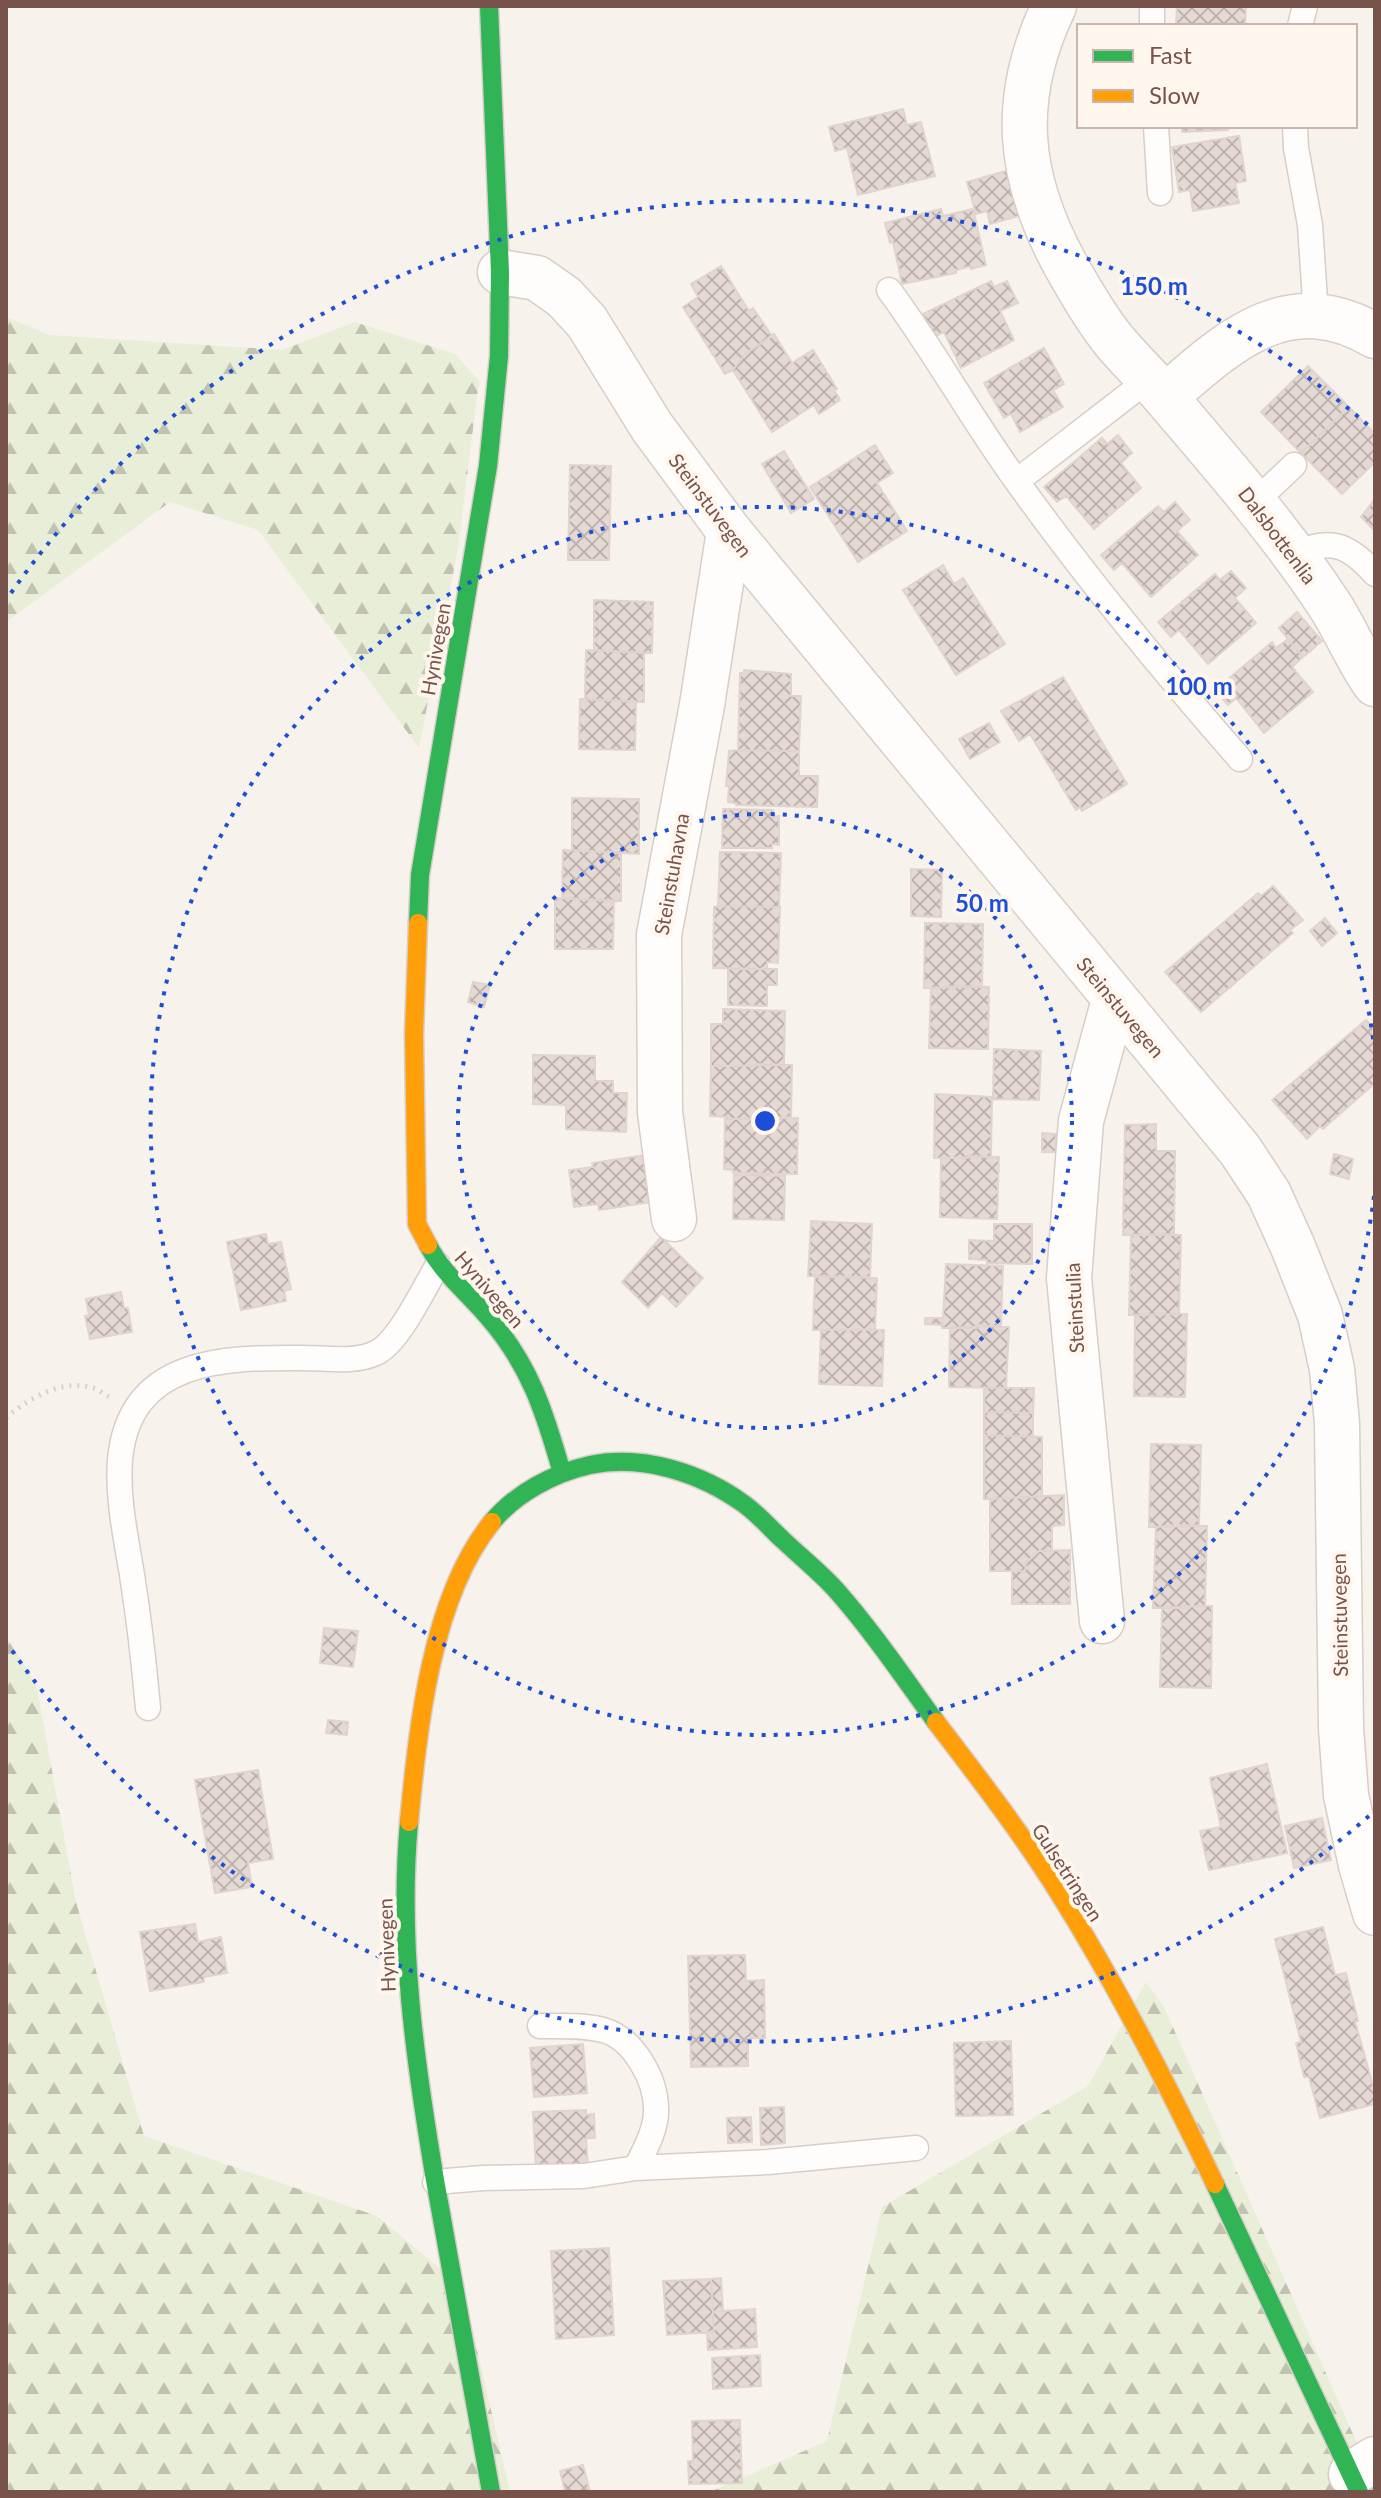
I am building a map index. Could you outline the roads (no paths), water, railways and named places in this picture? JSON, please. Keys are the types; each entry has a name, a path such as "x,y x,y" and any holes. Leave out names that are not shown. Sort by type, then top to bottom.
{"main road":[{"name":"Hynivegen","path":"489,6 500,272 499,356 488,466 420,875 414,1034 417,1224 438,1265 489,1318 530,1377 544,1411 562,1473 531,1488 506,1507 480,1534 449,1594 439,1631 412,1784 405,1908 410,2008 435,2182 491,2492"},
{"name":"Gulsetringen","path":"562,1473 603,1463 636,1461 666,1467 702,1480 742,1501 837,1591 993,1797 1056,1889 1110,1980 1208,2165 1361,2475"}],"street":[{"name":"Dalsbottenlia","path":"1054,6 1030,69 1023,117 1028,173 1046,230 1077,287 1114,341 1255,502 1331,607 1364,645 1375,684"},
{"name":"Steinstuvegen","path":"500,272 537,278 564,297 587,322 652,427 729,531 1240,1150 1269,1194 1320,1315 1332,1369 1337,1423 1341,1713 1346,1795 1375,1913"},
{"path":"1157,388 1254,330 1283,318 1316,315 1340,319 1375,336"},
{"name":"Steinstuhavna","path":"674,1219 660,1112 659,935 702,705 729,531"},
{"name":"Steinstulia","path":"1102,1621 1069,1278 1081,1121 1114,1000"}],"lane":[{"path":"1156,128 1160,193"},
{"path":"1295,128 1310,225 1316,315"},
{"path":"889,290 1017,481 1165,673 1240,759"},
{"path":"1017,481 1157,388"},
{"path":"1255,502 1294,465"},
{"path":"1294,554 1313,546 1343,547 1375,574"},
{"path":"148,1708 142,1641 119,1488 120,1457 125,1432 134,1411 147,1393 165,1378 185,1369 233,1362 353,1358 373,1354 389,1345 438,1265"},
{"path":"540,2026 582,2026 607,2031 641,2060 656,2110 649,2140 636,2168"},
{"path":"435,2182 584,2176 636,2168 768,2162 916,2148"}]}
